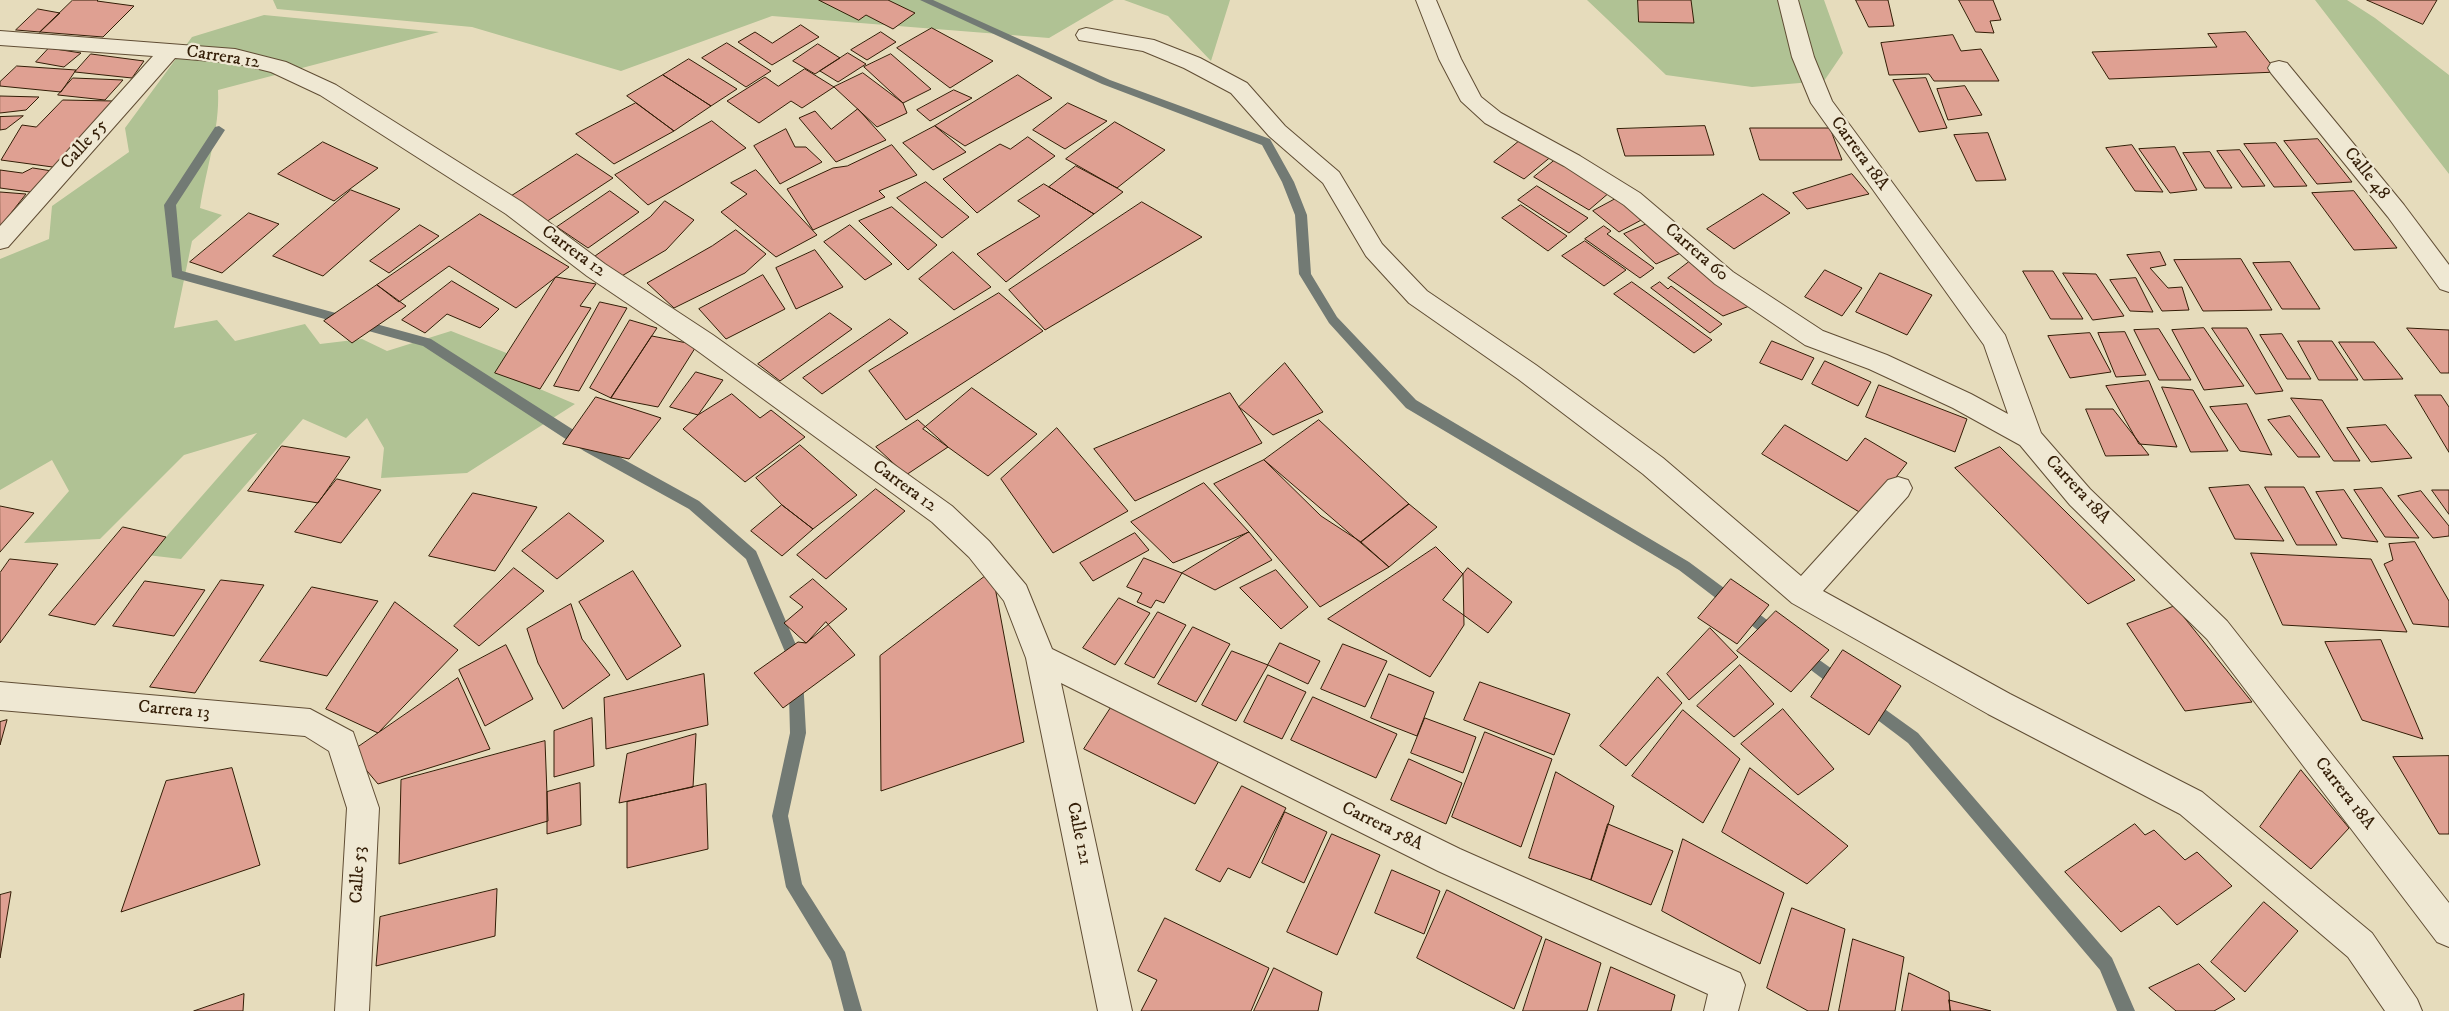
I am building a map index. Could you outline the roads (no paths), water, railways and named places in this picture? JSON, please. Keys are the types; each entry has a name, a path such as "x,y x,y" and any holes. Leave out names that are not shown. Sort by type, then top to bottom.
{"street":[{"name":"Carrera 60","path":"1426,0 1450,59 1472,101 1493,118 1572,161 1632,199 1724,278 1814,338 1878,362 1962,401 2029,438"},
{"name":"Carrera 18A","path":"1788,0 1789,10 1803,57 1822,103 1996,342 2029,438 2080,497 2217,630 2449,930"},
{"path":"1086,35 1147,45 1192,63 1239,88 1277,131 1331,178 1374,250 1418,297 1526,372 1653,466 1802,594 1999,704 2191,803 2360,945 2405,1011"},
{"name":"Carrera 12","path":"0,38 236,56 278,67 328,90 514,208 596,270 704,342 942,514 979,549 1016,594 1041,658"},
{"name":"Calle 55","path":"0,241 170,50"},
{"name":"Calle 48","path":"2279,68 2396,211 2449,283"},
{"path":"1802,594 1898,488"},
{"name":"Carrera 58A","path":"1041,658 1724,998"},
{"name":"Calle 121","path":"1041,658 1114,1011"},
{"name":"Carrera 13","path":"0,696 310,723 342,742"},
{"name":"Calle 53","path":"342,742 363,808 352,1011"}],"waterway":[{"path":"925,0 1106,82 1266,142 1288,182 1301,215 1305,274 1333,320 1411,404 1684,566 1777,636"},
{"path":"219,130 170,205 176,274 427,342 589,447 694,505 751,555 795,659 798,733 780,816 794,887 839,958 853,1011"},
{"path":"1800,653 1841,684"},
{"path":"1868,704 1913,738 2106,964 2126,1011"}]}
